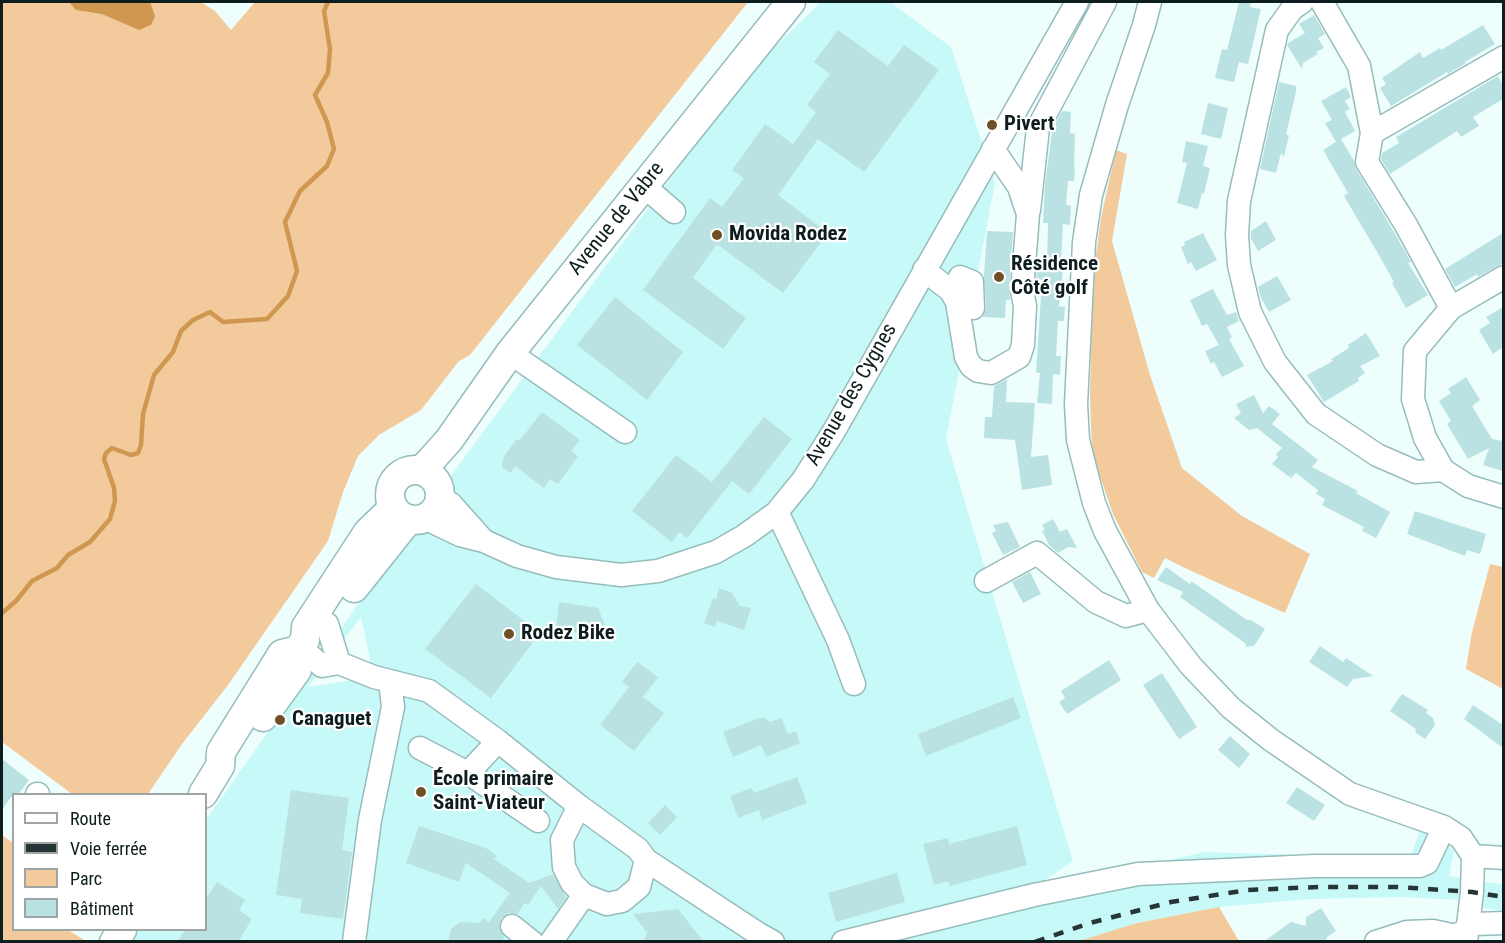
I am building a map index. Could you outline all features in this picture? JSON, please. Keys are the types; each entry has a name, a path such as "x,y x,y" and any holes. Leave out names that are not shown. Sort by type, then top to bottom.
{"main road":[{"name":"Avenue de Vabre","path":"421,499 449,440 510,353 791,2"},
{"path":"204,793 220,766 229,764 297,670 307,640 306,627 369,532 421,499"}],"street":[{"name":"Avenue des Cygnes","path":"421,499 435,523 460,536 484,541 517,556 556,567 621,575 658,571 716,552 744,536 776,513 803,480 828,441 1077,2"},
{"path":"924,270 951,291 957,302 966,357 971,366 978,371 991,373 1019,357 1023,345 1025,306 1022,291 1038,128 1105,2"},
{"path":"1150,2 1114,112 1091,195 1084,242 1076,404 1078,440 1094,503 1105,531 1148,610 1197,673 1231,708 1271,740 1350,794 1444,827 1461,838 1473,856 1467,935"},
{"path":"1302,2 1292,9 1277,30 1239,201 1237,235 1239,265 1250,312 1275,362 1316,414 1386,459 1416,472 1443,470"},
{"path":"1322,2 1359,66 1372,133 1367,162 1406,225 1452,308"},
{"path":"1372,133 1503,57"},
{"path":"1014,112 1023,128 1023,176 1020,188"},
{"path":"993,149 1020,188 1028,214"},
{"path":"644,186 674,212"},
{"path":"960,277 972,282 974,308"},
{"path":"1503,277 1452,308 1415,351 1413,399 1425,438 1443,470 1468,486 1503,497"},
{"path":"510,353 625,432"},
{"path":"776,513 838,640 854,684"},
{"path":"986,581 1037,553 1096,602 1126,616 1148,610"},
{"path":"307,640 322,666 339,663"},
{"path":"307,640 339,663 374,677 429,691 638,849 646,860 761,939"},
{"path":"354,942 370,820 393,707 390,681"},
{"path":"468,773 498,741"},
{"path":"420,748 468,773 538,821"},
{"path":"579,806 562,840 561,853 564,867 572,883 584,896 607,904 622,901 639,887 646,860"},
{"path":"843,942 1034,895 1138,874 1316,866 1420,866 1427,863 1444,827"},
{"path":"1473,856 1503,858"},
{"path":"551,942 584,896"},
{"path":"1376,942 1407,932 1433,931 1456,936 1467,935 1475,924 1503,923"},
{"path":"512,926 532,942"}],"shaded area":[{"path":"69,2 150,2 155,16 151,25 139,30 102,14 76,10"},
{"path":"821,2 890,2 951,47 995,183 946,439 1073,861 1041,883 1101,875 1205,852 1333,856 1408,863 1420,830 1445,842 1454,851 1449,876 1462,878 1460,900 1401,897 1309,899 1219,907 1137,923 1079,942 119,942 127,931 207,931 207,819 402,542 749,72","holes":["361,617 374,677 308,687"]},
{"path":"1484,882 1503,884 1503,911 1483,908"}],"green space":[{"path":"2,2 201,2 215,11 231,30 255,2 748,2 470,355 459,361 421,410 379,435 358,456 343,492 328,541 228,685 182,744 149,793 71,793 2,742"},
{"path":"1116,150 1127,154 1112,241 1150,375 1182,468 1242,516 1310,554 1285,613 1165,558 1154,578 1142,572 1113,514 1092,453 1090,394 1093,277 1101,218"},
{"path":"1490,564 1503,567 1503,689 1466,669 1472,632"},
{"path":"2,835 12,842 12,931 70,931 86,941 2,941"},
{"path":"1219,907 1239,941 1079,941 1137,923"}],"building":[{"path":"1239,2 1251,2 1250,7 1261,9 1248,64 1239,62 1234,82 1215,78 1222,49 1227,50"},
{"path":"1314,15 1325,34 1318,38 1324,48 1303,63 1302,69 1287,45 1305,33 1299,24"},
{"path":"1483,25 1495,44 1391,106 1380,88 1386,84 1382,78 1420,52 1423,58"},
{"path":"838,30 888,66 904,45 939,70 864,172 818,139 778,195 828,233 783,293 717,244 693,278 746,318 723,349 643,290 710,198 722,207 744,178 732,170 765,124 793,144 816,112 807,105 830,74 814,62"},
{"path":"1498,76 1503,85 1503,99 1473,117 1479,126 1461,137 1457,131 1390,174 1381,159 1382,153 1399,143 1396,137"},
{"path":"1279,82 1296,86 1296,92 1286,135 1289,135 1284,157 1281,153 1276,173 1260,169"},
{"path":"1346,87 1351,97 1345,101 1350,109 1345,112 1355,131 1341,139 1356,169 1411,262 1408,263 1428,295 1406,308 1392,283 1394,282 1344,196 1348,193 1323,150 1336,142 1325,123 1332,120 1321,101"},
{"path":"1208,103 1228,108 1221,139 1201,134"},
{"path":"1062,111 1071,112 1070,133 1075,134 1075,167 1074,181 1068,181 1066,205 1071,206 1070,225 1063,224 1061,260 1064,261 1059,306 1065,307 1064,321 1058,321 1056,356 1061,356 1060,375 1053,374 1052,404 1037,403 1040,373 1036,373 1042,280 1036,279 1038,262 1047,262 1048,223 1043,223 1045,184 1052,132 1056,132 1056,122"},
{"path":"1186,141 1208,146 1203,166 1210,168 1198,209 1177,203 1187,163 1182,162"},
{"path":"1266,221 1276,240 1258,251 1251,239 1251,231"},
{"name":"Résidence Côté golf","path":"987,231 1013,232 1010,300 1006,300 1005,318 983,317 986,307 984,276"},
{"path":"1203,233 1217,260 1196,271 1191,262 1188,264 1181,247 1185,245 1184,242"},
{"path":"1503,233 1503,263 1455,287 1445,269"},
{"path":"1277,276 1291,300 1269,312 1258,287"},
{"path":"1213,289 1227,315 1236,312 1239,321 1227,327 1232,337 1229,339 1244,366 1222,377 1214,362 1211,364 1205,351 1219,345 1207,324 1202,326 1190,300"},
{"path":"615,297 683,352 647,400 577,345"},
{"path":"1503,307 1503,347 1493,354 1479,330 1490,323 1486,317"},
{"path":"1366,333 1380,356 1360,366 1365,373 1358,378 1359,381 1324,402 1307,375 1333,361 1331,359 1349,348 1348,345"},
{"path":"1466,377 1480,400 1472,406 1492,439 1503,441 1503,471 1483,465 1489,448 1468,459 1447,424 1451,421 1439,401 1451,393 1448,389"},
{"path":"1007,379 1006,402 1035,403 1031,457 1048,455 1052,485 1022,490 1015,440 984,438 985,417 992,417 994,386"},
{"path":"1254,395 1263,413 1269,406 1280,414 1272,424 1318,460 1312,467 1358,491 1356,493 1390,512 1376,538 1362,531 1364,527 1322,505 1325,499 1316,494 1318,490 1296,473 1291,478 1272,464 1278,457 1276,454 1282,448 1257,428 1249,430 1234,418 1241,413 1236,404"},
{"path":"542,412 580,440 571,451 578,456 558,484 550,479 544,488 515,466 511,473 502,467 503,458 516,440 520,440"},
{"path":"764,417 792,439 749,494 732,481 687,538 679,532 672,542 632,511 676,455 712,482"},
{"path":"1415,511 1486,534 1480,554 1467,550 1465,556 1407,534"},
{"path":"1053,519 1060,532 1067,529 1077,548 1068,547 1058,553 1049,545 1042,531 1045,530 1042,525"},
{"path":"1008,522 1020,547 1003,555 992,533 996,531 993,525"},
{"path":"1166,567 1190,584 1191,581 1247,620 1265,629 1254,646 1246,647 1245,643 1180,597 1183,592 1157,580"},
{"path":"1030,572 1041,594 1023,603 1012,582"},
{"path":"476,584 540,633 491,698 425,649"},
{"path":"719,588 732,593 740,606 751,608 744,630 717,621 715,627 704,623 713,598 716,600"},
{"path":"559,602 598,608 606,628 602,635 556,630"},
{"path":"1320,646 1343,662 1346,658 1373,676 1353,679 1347,687 1309,662"},
{"path":"1109,660 1121,680 1067,714 1059,702 1065,698 1061,691"},
{"path":"637,662 658,677 643,697 664,713 634,751 600,725 629,687 622,682"},
{"path":"1162,673 1197,727 1179,739 1143,685"},
{"path":"1402,694 1428,710 1426,713 1433,718 1435,725 1425,739 1415,732 1416,729 1390,711"},
{"path":"1013,697 1021,718 926,756 918,734"},
{"path":"1473,705 1503,725 1503,748 1464,719"},
{"path":"759,718 765,718 770,722 781,718 788,734 796,731 800,743 766,757 761,745 733,757 723,732"},
{"path":"1230,736 1250,754 1239,768 1218,750"},
{"path":"2,759 29,780 19,793 12,793 12,798 2,810"},
{"path":"797,777 807,803 762,820 759,810 738,818 730,796 751,788 754,793"},
{"path":"1297,787 1325,805 1314,821 1286,803"},
{"path":"291,790 349,798 342,850 352,852 343,919 300,913 302,899 276,895"},
{"path":"665,805 677,817 660,835 648,823"},
{"path":"419,826 486,848 497,856 494,859 529,883 553,874 566,897 558,909 541,886 528,905 525,903 517,914 508,913 501,918 499,925 504,937 502,942 448,942 451,929 460,922 479,923 483,918 489,922 510,893 466,863 459,882 406,863"},
{"path":"1017,826 1027,865 950,886 948,881 934,885 923,844 948,838 949,844"},
{"path":"897,873 905,902 836,922 828,893"},
{"path":"217,882 245,900 239,910 252,919 238,942 177,942 184,931 207,931 207,897"},
{"path":"1321,908 1336,931 1327,937 1326,942 1263,942 1291,922 1306,926 1306,917"},
{"path":"678,909 704,942 643,942 647,933 633,914"}],"waterway":[{"path":"2,613 16,601 32,581 57,568 68,555 90,542 110,519 115,501 114,488 104,459 106,453 112,448 131,455 138,453 141,445 143,414 154,375 173,352 181,331 193,320 210,312 223,322 267,319 288,296 297,271 285,222 300,191 327,166 334,149 327,122 315,95 328,73 330,49 324,11 328,2"}],"railway":[{"path":"1035,942 1090,923 1171,902 1248,890 1398,887 1472,892 1504,897"}],"place":[{"name":"Pivert","path":"992,125"},
{"name":"Movida Rodez","path":"717,235"},
{"name":"Résidence Côté golf","path":"999,277"},
{"name":"Rodez Bike","path":"509,634"},
{"name":"Canaguet","path":"280,720"},
{"name":"École primaire Saint-Viateur","path":"421,792"}]}
